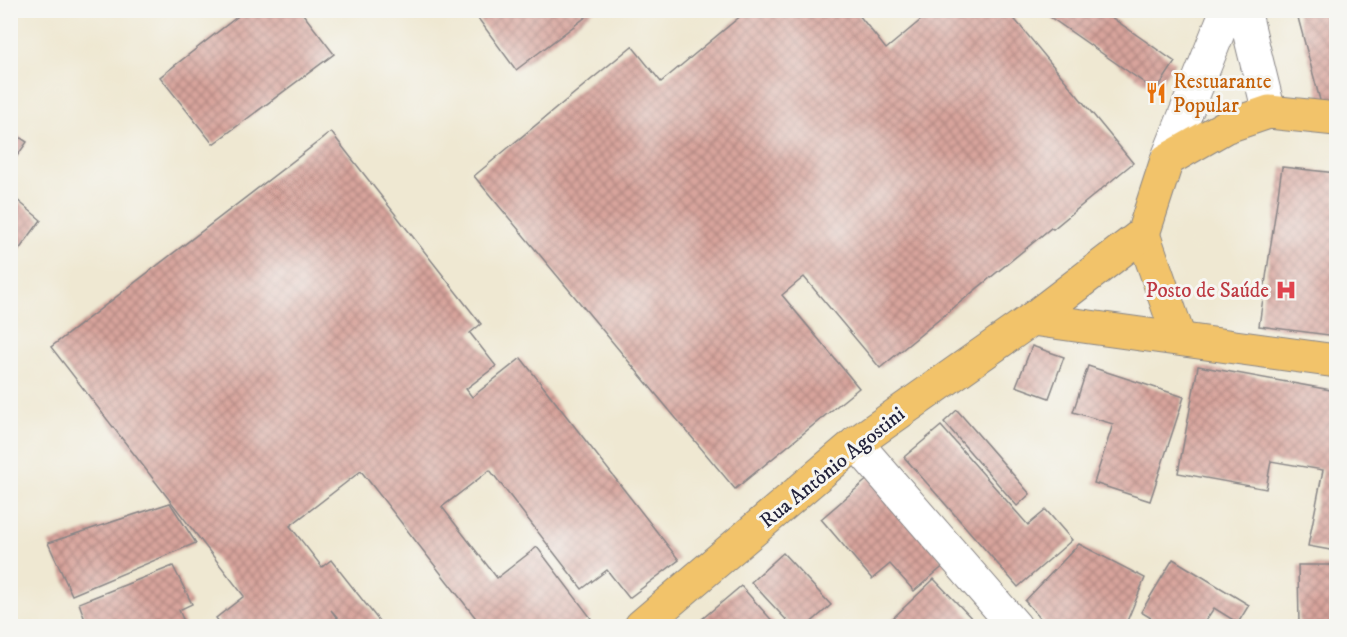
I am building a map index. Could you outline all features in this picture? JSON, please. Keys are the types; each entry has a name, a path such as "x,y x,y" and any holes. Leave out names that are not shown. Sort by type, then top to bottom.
{"main road":[{"path":"1179,338 1143,234 1167,160 1225,127 1269,112 1336,119"},
{"name":"Rua Antônio Agostini","path":"641,627 856,443 1032,319 1143,234"},
{"path":"1032,319 1336,361"}],"street":[{"path":"1167,160 1227,10"},
{"path":"1244,10 1269,112"},
{"path":"856,443 1015,627"}],"building":[{"path":"246,10 300,10 334,54 213,144 160,77"},
{"path":"472,10 595,10 516,70"},
{"path":"748,10 790,10 794,16 801,10 855,10 886,49 933,10 1007,10 1133,163 880,368 804,277 782,295 859,388 735,489 474,176 632,46 661,82"},
{"path":"1040,10 1101,10 1175,62 1156,91"},
{"path":"1296,10 1336,10 1336,100 1321,104"},
{"path":"10,131 27,142 10,166"},
{"path":"331,132 481,324 470,333 496,366 466,389 472,397 521,358 679,560 629,598 607,570 582,589 490,470 442,507 497,578 537,547 591,618 580,626 482,626 361,471 290,526 322,567 331,560 383,626 345,626 331,610 343,626 222,626 216,618 244,596 51,347"},
{"path":"1282,167 1336,173 1336,336 1259,326"},
{"path":"10,194 41,220 10,262"},
{"path":"1032,346 1064,357 1049,398 1016,386"},
{"path":"1088,366 1184,397 1150,501 1094,483 1113,424 1073,412"},
{"path":"1198,366 1336,391 1336,551 1308,546 1323,470 1271,461 1266,489 1178,473"},
{"path":"957,410 1030,494 1017,506 944,422"},
{"path":"941,426 1028,525 1046,510 1072,540 1018,587 904,457"},
{"path":"870,477 946,564 914,591 890,564 872,579 821,519"},
{"path":"170,503 196,543 72,595 48,543"},
{"path":"1079,544 1145,578 1125,626 1047,626 1025,601"},
{"path":"783,553 831,605 807,626 792,626 751,582"},
{"path":"1173,559 1249,605 1238,623 1214,608 1202,626 1164,626 1141,612"},
{"path":"1298,565 1336,565 1336,626 1299,626"},
{"path":"173,566 192,604 179,610 186,626 87,626 79,603"},
{"path":"934,579 979,626 898,626 892,619"},
{"path":"741,586 777,626 709,626 702,619"}],"place":[{"name":"Restuarante Popular","path":"1156,93"},
{"name":"Posto de Saúde","path":"1286,290"}]}
